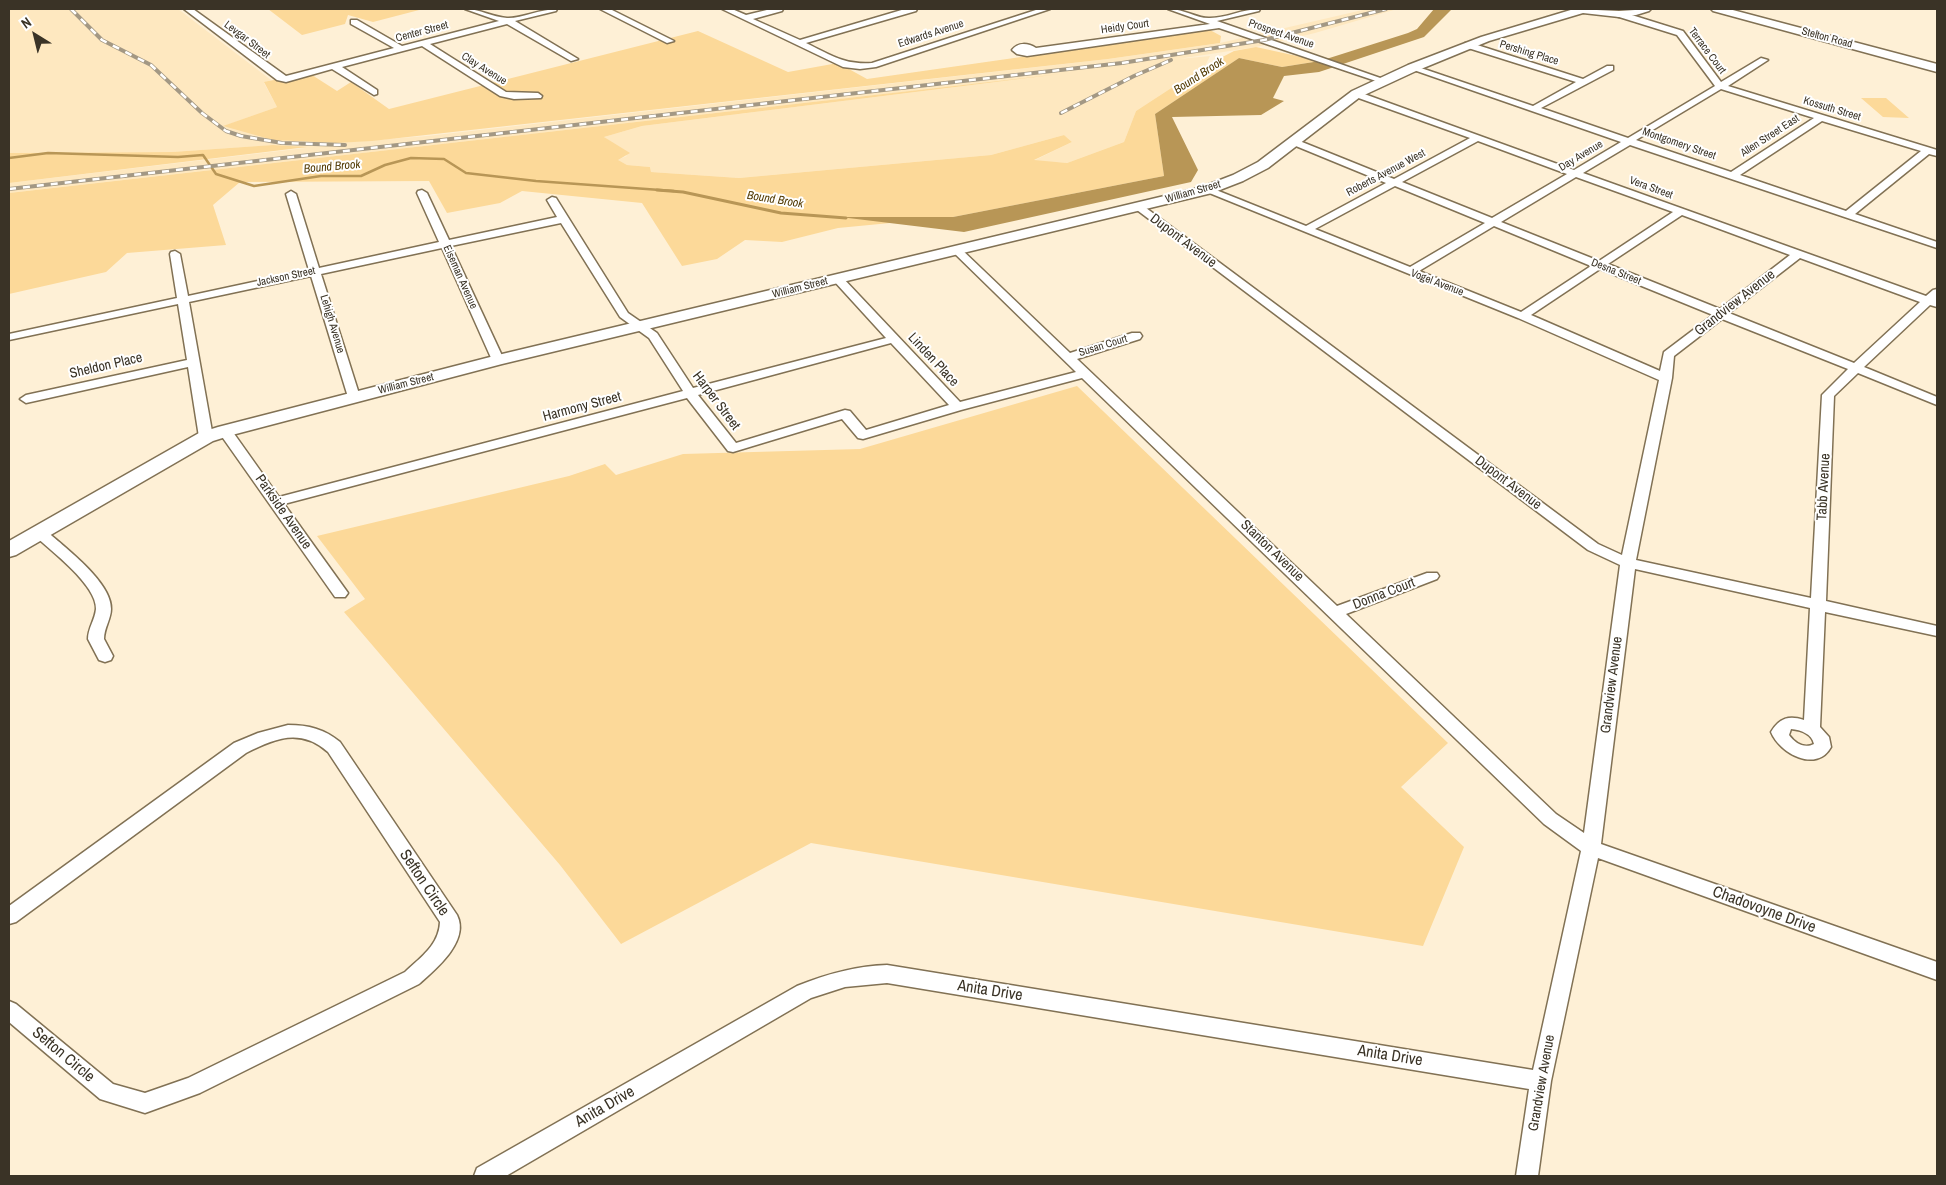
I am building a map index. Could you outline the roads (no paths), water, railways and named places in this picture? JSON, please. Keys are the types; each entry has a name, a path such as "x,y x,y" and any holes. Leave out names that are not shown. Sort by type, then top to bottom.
{"main road":[{"path":"1619,14 1645,9"},
{"name":"Stelton Road","path":"1717,9 1937,68"},
{"name":"William Street","path":"9,550 206,437 498,360 1207,190 1238,178 1263,165 1356,94 1382,80 1468,45 1582,10 1619,14"}],"street":[{"name":"Levgar Street","path":"188,9 280,78 297,77"},
{"path":"469,9 508,21 574,59"},
{"name":"Center Street","path":"297,77 553,9"},
{"path":"604,9 670,41"},
{"name":"Edwards Avenue","path":"726,9 846,65 860,66 873,64 1046,9"},
{"path":"746,18 779,9"},
{"path":"799,43 913,9"},
{"name":"Prospect Avenue","path":"1172,9 1382,80"},
{"path":"1210,21 1256,9"},
{"name":"Terrace Court","path":"1619,14 1680,33 1720,86"},
{"path":"354,22 402,49"},
{"name":"Heidy Court","path":"1034,51 1220,25"},
{"name":"Clay Avenue","path":"423,43 503,94 538,96"},
{"name":"Pershing Place","path":"1468,45 1584,82"},
{"name":"Day Avenue","path":"1410,272 1631,142 1764,60"},
{"path":"334,67 344,71 374,92"},
{"name":"Montgomery Street","path":"1412,68 1937,245"},
{"path":"1533,110 1610,68"},
{"name":"Kossuth Street","path":"1720,86 1932,152"},
{"name":"Vera Street","path":"1356,94 1798,254 1934,299"},
{"name":"Allen Street East","path":"1732,176 1820,118"},
{"name":"Roberts Avenue West","path":"1306,230 1476,138"},
{"name":"Desna Street","path":"1294,142 1394,184 1937,401"},
{"path":"1848,215 1932,152"},
{"name":"Vogel Avenue","path":"1207,190 1522,316 1666,378"},
{"name":"Eiseman Avenue","path":"422,193 498,360"},
{"name":"Lehigh Avenue","path":"291,194 354,397"},
{"name":"Harper Street","path":"552,200 624,315 653,336 691,394 733,448 845,414 863,435 957,406"},
{"name":"Dupont Avenue","path":"1138,206 1593,547 1628,563 1937,631"},
{"path":"1522,316 1680,212"},
{"name":"Jackson Street","path":"9,337 563,219"},
{"name":"Stanton Avenue","path":"956,250 1550,819 1590,848"},
{"path":"175,254 206,437"},
{"name":"Grandview Avenue","path":"1527,1176 1541,1081 1590,848 1628,563 1666,378 1668,355 1722,315 1798,254"},
{"name":"Linden Place","path":"838,279 957,406 1086,373"},
{"name":"Tabb Avenue","path":"1812,729 1828,395 1934,299"},
{"name":"Susan Court","path":"1069,357 1136,336"},
{"name":"Harmony Street","path":"277,502 894,339"},
{"name":"Sheldon Place","path":"26,399 193,362"},
{"name":"Parkside Avenue","path":"225,431 340,593"},
{"path":"39,532 94,586 102,598 104,608 95,636 97,646 105,656"},
{"name":"Donna Court","path":"1336,612 1432,576"},
{"name":"Sefton Circle","path":"9,916 240,748 278,733 298,730 315,734 327,740 334,747 450,920 450,935 434,958 412,978 193,1086 145,1103 107,1092 9,1010"},
{"name":"Chadovoyne Drive","path":"1590,848 1937,971"},
{"name":"Anita Drive","path":"486,1176 804,992 833,979 863,974 887,974 1541,1081"}],"waterway":[{"name":"Bound Brook","path":"9,158 48,153 178,157 203,155 216,174 254,186 321,176 361,176 385,165 411,158 444,159 466,173 536,181 674,191"},
{"name":"Bound Brook","path":"657,190 683,192 781,213 846,218"}],"railway":[{"path":"71,9 102,40 151,65 202,113 226,131 241,136 282,143 345,145"},
{"path":"9,189 1122,63 1264,40 1386,9"},
{"path":"1061,113 1134,76 1171,60"}]}
